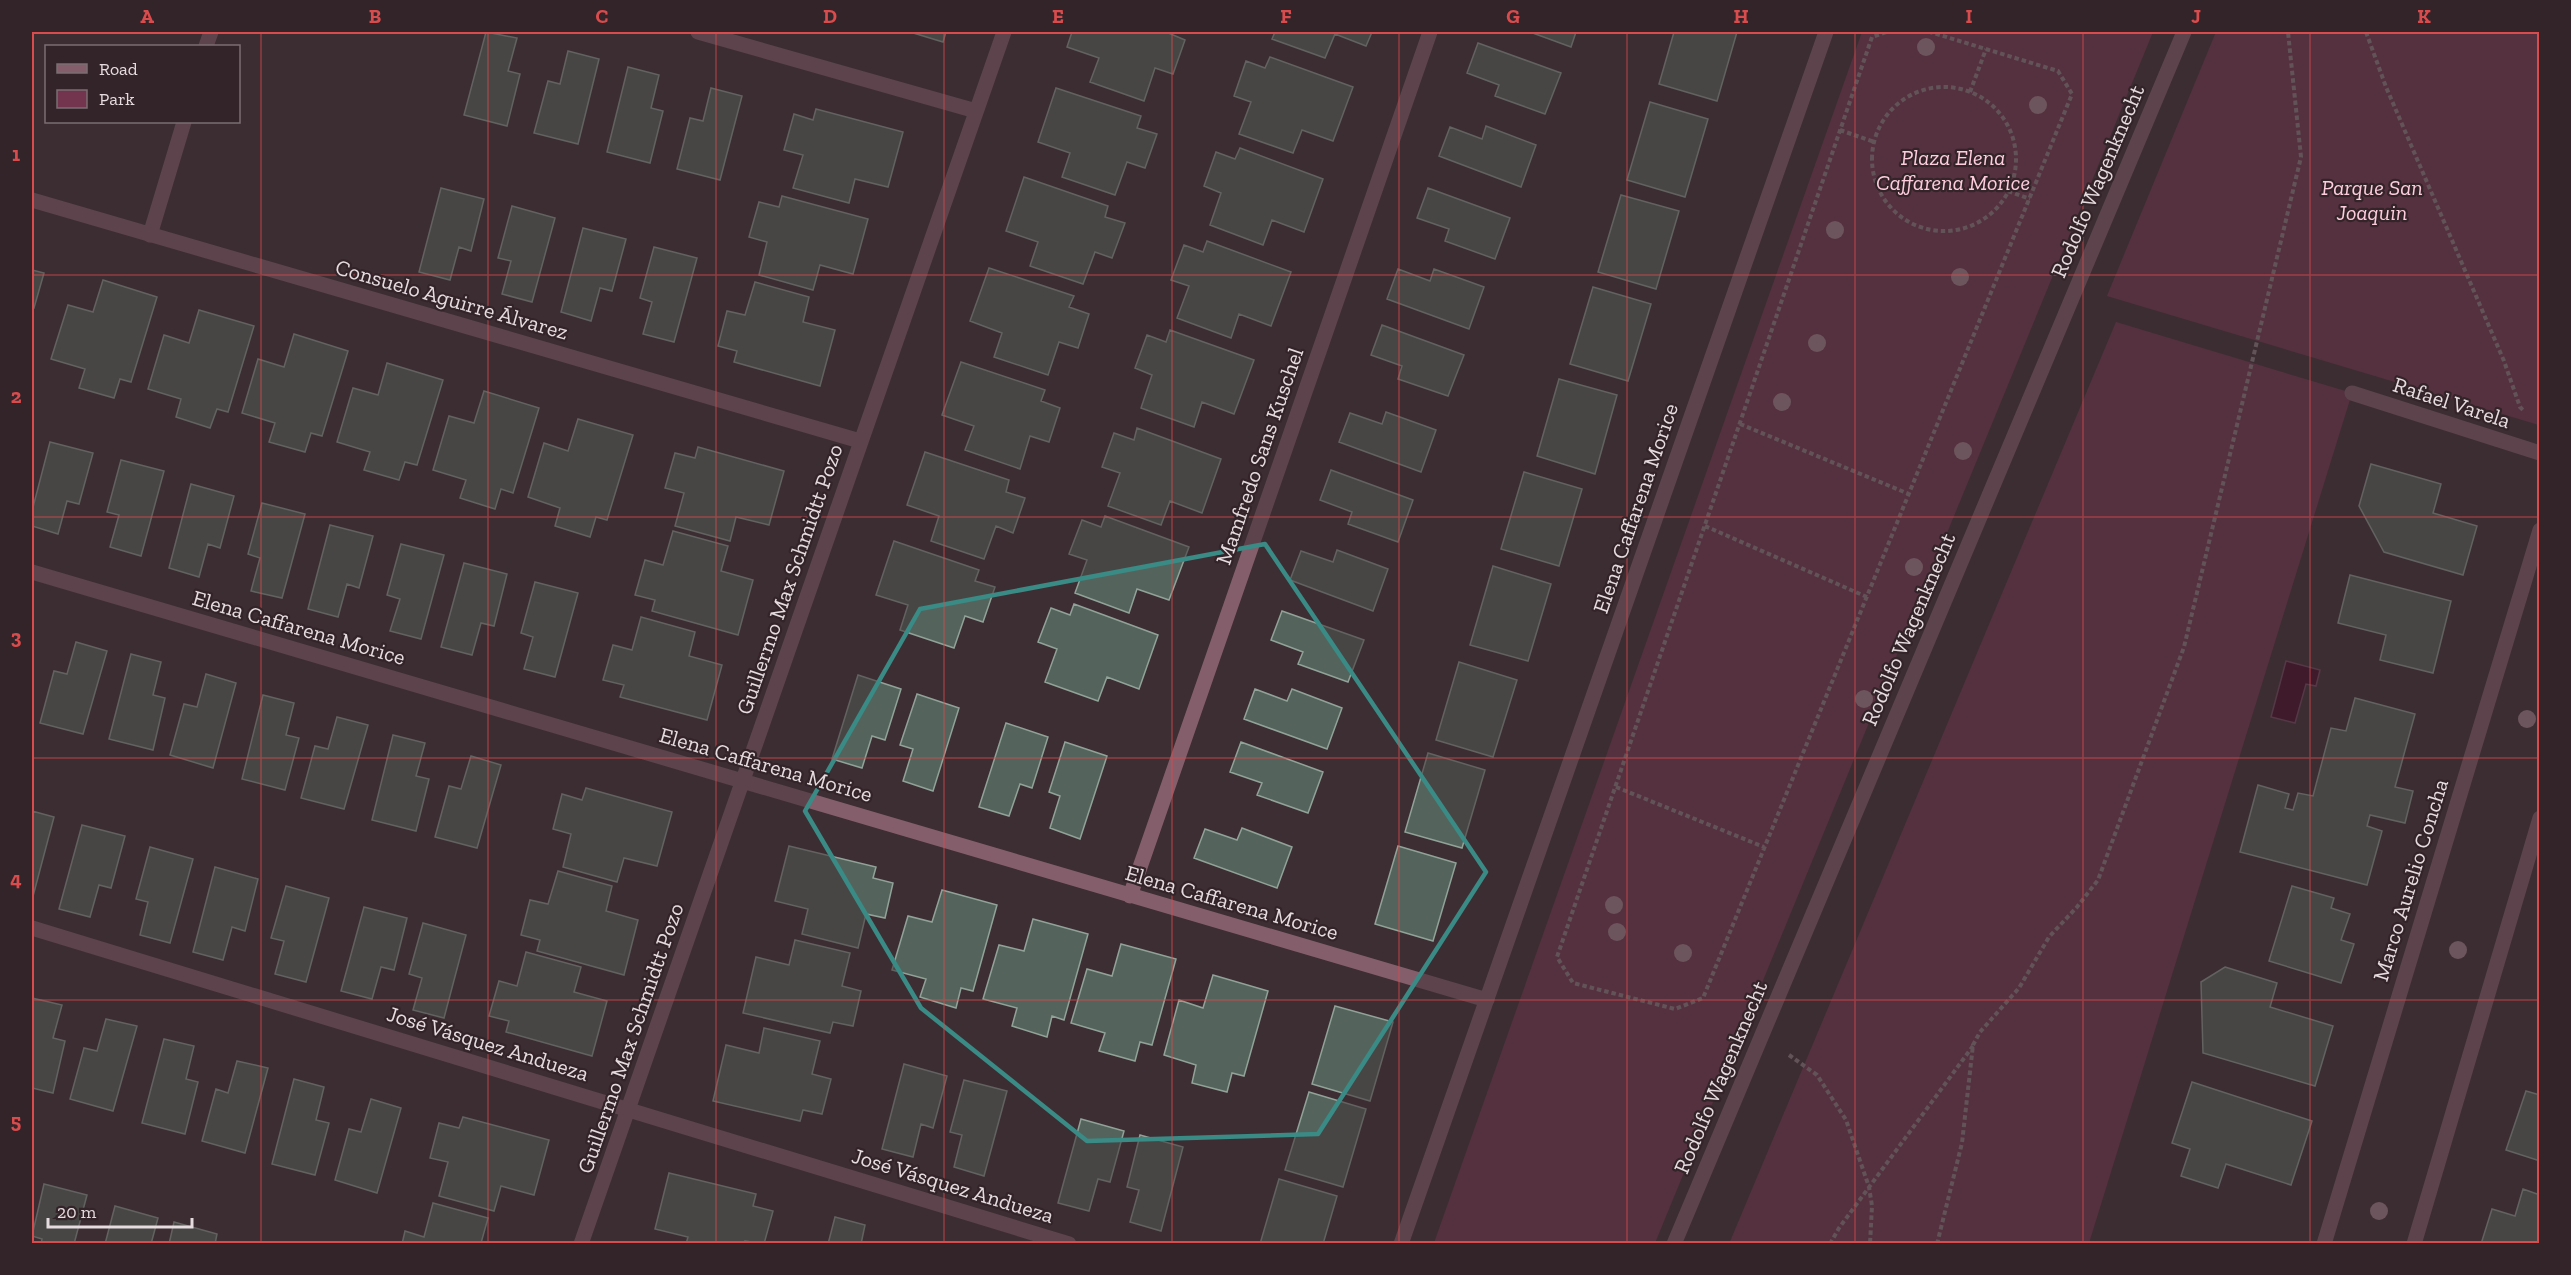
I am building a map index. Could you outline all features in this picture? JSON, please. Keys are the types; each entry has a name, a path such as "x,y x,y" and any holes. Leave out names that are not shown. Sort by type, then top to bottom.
{"street":[{"path":"698,32 976,111"},
{"name":"Guillermo Max Schmidtt Pozo","path":"581,1244 1004,32"},
{"name":"Mamfredo Sans Kuschel","path":"1130,896 1430,32"},
{"name":"Elena Caffarena Morice","path":"1401,1244 1826,32"},
{"name":"Rodolfo Wagenknecht","path":"1674,1244 2184,32"},
{"path":"150,235 183,123"},
{"name":"Consuelo Aguirre Álvarez","path":"32,200 860,441"},
{"name":"Rafael Varela","path":"2352,393 2540,453"},
{"name":"Marco Aurelio Concha","path":"2324,1244 2540,530"},
{"name":"Elena Caffarena Morice","path":"32,572 1487,1000"},
{"path":"2414,1244 2540,818"},
{"name":"José Vásquez Andueza","path":"32,928 1070,1244"}],"path":[{"path":"1886,32 1872,37 1557,957 1574,983 1675,1009 1703,998 2072,94 2058,71 1930,32"},
{"path":"1830,1244 1839,1228 1973,1046 1980,1032 2019,988 2049,937 2077,908 2098,880 2184,647 2301,158 2288,32"},
{"path":"2366,32 2386,87 2504,361 2520,407 2526,414"},
{"path":"1970,92 1986,49"},
{"path":"1935,87 1959,88 1970,92 1982,98 2001,114 2013,136 2016,160 2012,184 1999,206 1980,221 1959,229 1936,230 1913,224 1894,211 1880,193 1872,171 1872,148 1879,126 1893,107 1911,94 1935,87"},
{"path":"1840,130 1874,142"},
{"path":"2008,191 2030,199"},
{"path":"1740,424 1909,494"},
{"path":"1705,526 1867,597"},
{"path":"1616,787 1764,847"},
{"path":"1761,1036 1817,1074 1846,1120 1869,1187 1872,1206 1870,1244"},
{"path":"1937,1244 1962,1143 1973,1046"}],"highlighted area":[{"path":"1265,544 1486,872 1318,1134 1087,1141 921,1008 805,811 920,609"}],"green space":[{"name":"Plaza Elena Caffarena Morice","path":"1862,32 2153,32 1655,1243 1434,1243"},
{"name":"Parque San Joaquin","path":"2216,32 2539,32 2539,425 2107,296"},
{"path":"2116,322 2352,393 2089,1243 1729,1244"}],"shaded area":[{"path":"2286,661 2320,670 2316,686 2306,684 2295,723 2271,717"}],"building":[{"path":"486,32 517,38 508,71 520,74 507,126 464,115"},
{"path":"910,32 946,32 943,42"},
{"path":"1072,32 1166,32 1185,40 1173,74 1155,68 1144,101 1090,82 1099,58 1067,47"},
{"path":"1275,32 1372,32 1366,46 1335,34 1325,58 1272,39"},
{"path":"1530,32 1576,32 1571,47"},
{"path":"1674,32 1737,32 1717,101 1659,84"},
{"path":"1478,43 1561,73 1545,114 1495,96 1499,85 1467,73"},
{"path":"568,51 599,59 578,144 534,133 548,81 560,84"},
{"path":"1270,57 1353,87 1333,141 1302,130 1293,153 1239,134 1251,102 1234,96 1246,61 1265,68"},
{"path":"628,67 659,75 651,108 663,111 650,163 607,152"},
{"path":"711,88 742,96 720,180 677,169 690,118 703,121"},
{"path":"1056,88 1141,116 1137,128 1157,134 1145,168 1127,162 1115,195 1062,177 1070,153 1038,142"},
{"path":"1650,102 1708,119 1685,197 1627,180"},
{"path":"816,109 903,132 888,187 855,179 849,203 793,188 803,155 784,150 794,114 813,120"},
{"path":"1486,126 1536,145 1521,187 1439,156 1450,127 1482,139"},
{"path":"1240,148 1323,179 1304,232 1272,220 1263,245 1210,225 1221,193 1204,186 1216,152 1235,159"},
{"path":"1024,177 1108,206 1105,217 1125,223 1112,258 1095,252 1083,284 1030,266 1038,242 1006,231"},
{"path":"441,188 484,199 471,251 459,247 450,280 419,272"},
{"path":"1428,188 1510,218 1495,259 1445,241 1449,229 1417,218"},
{"path":"1621,195 1679,211 1656,289 1598,272"},
{"path":"782,196 868,219 853,274 820,265 813,290 759,275 767,242 749,237 759,202 779,207"},
{"path":"512,206 555,218 532,302 502,294 511,261 498,258"},
{"path":"583,228 626,239 612,291 600,288 591,321 561,312"},
{"path":"1207,241 1291,272 1271,326 1239,314 1231,338 1177,318 1189,286 1171,280 1184,245 1203,252"},
{"path":"654,247 697,258 674,342 643,334 652,302 640,298"},
{"path":"989,268 1074,296 1069,307 1089,314 1078,348 1059,342 1048,375 994,357 1002,333 970,321"},
{"path":"1398,269 1430,281 1434,269 1484,287 1469,329 1387,299"},
{"path":"32,270 44,273 34,308 32,307"},
{"path":"103,280 157,297 131,382 120,379 114,398 79,388 85,369 51,359 68,305 93,312"},
{"path":"755,282 809,297 803,322 835,330 820,386 734,362 737,351 718,346 727,311 745,315"},
{"path":"1593,287 1651,304 1628,381 1570,364"},
{"path":"199,310 254,326 228,412 217,409 210,428 176,417 181,399 148,389 164,335 189,343"},
{"path":"1382,325 1464,355 1448,396 1398,379 1402,366 1371,355"},
{"path":"1170,330 1254,360 1234,414 1202,402 1194,427 1141,408 1152,375 1135,368 1147,335 1166,342"},
{"path":"294,334 348,351 322,436 311,433 305,452 269,442 275,423 242,413 258,359 284,367"},
{"path":"961,362 1045,390 1041,401 1060,408 1049,442 1030,436 1020,469 965,450 974,426 942,415"},
{"path":"387,363 443,380 417,465 405,462 399,480 364,470 370,452 337,442 353,388 378,395"},
{"path":"1559,379 1617,395 1595,474 1537,456"},
{"path":"484,391 539,408 513,493 501,489 495,509 460,498 466,480 433,470 449,416 474,423"},
{"path":"1386,412 1436,430 1421,472 1339,442 1350,413 1382,424"},
{"path":"578,419 633,435 607,520 596,517 590,537 555,526 560,508 528,497 544,443 568,451"},
{"path":"1137,428 1221,459 1202,513 1170,501 1161,525 1108,506 1120,473 1102,467 1114,433 1134,440"},
{"path":"50,442 93,453 79,504 67,501 58,534 32,526 32,511"},
{"path":"698,447 784,471 769,525 736,517 730,541 675,526 684,493 665,488 675,453 695,458"},
{"path":"925,452 1009,480 1006,492 1025,498 1013,533 996,526 984,559 931,541 939,516 907,505"},
{"path":"121,460 164,471 141,556 110,547 119,515 107,512"},
{"path":"2371,464 2441,484 2433,513 2477,526 2463,575 2384,552 2359,506"},
{"path":"1331,470 1413,500 1398,542 1348,524 1352,512 1320,500"},
{"path":"1524,472 1582,489 1559,566 1501,549"},
{"path":"191,484 234,496 220,548 208,544 199,577 169,568"},
{"path":"262,503 305,514 282,598 251,591 260,558 248,554"},
{"path":"1105,516 1189,547 1169,600 1137,589 1129,613 1075,593 1087,560 1069,554 1082,520 1101,527"},
{"path":"330,525 373,536 359,588 347,584 338,617 308,609"},
{"path":"673,531 728,546 721,571 753,580 738,635 652,611 655,600 635,595 645,560 663,565"},
{"path":"894,541 979,570 975,581 995,587 983,622 965,616 954,648 900,630 908,605 876,595"},
{"path":"401,544 444,555 421,639 390,631 400,599 387,595"},
{"path":"1337,550 1388,569 1373,611 1290,580 1301,551 1333,562"},
{"path":"464,563 507,574 494,626 481,623 472,655 441,647"},
{"path":"1493,566 1551,584 1528,661 1470,645"},
{"path":"2350,575 2451,601 2433,673 2380,660 2386,635 2338,623"},
{"path":"535,582 578,593 555,677 524,669 533,637 521,633"},
{"path":"1074,604 1158,635 1139,689 1107,677 1098,701 1045,682 1057,649 1038,642 1051,608 1070,615"},
{"path":"1282,611 1364,640 1348,682 1298,664 1303,652 1271,640"},
{"path":"641,617 695,632 689,656 722,665 707,720 620,697 624,685 603,680 613,645 632,650"},
{"path":"76,642 107,651 83,734 40,723 54,671 67,674"},
{"path":"131,654 161,662 153,695 165,698 153,750 109,739"},
{"path":"1459,662 1517,680 1493,757 1436,740"},
{"path":"206,674 236,683 213,768 170,755 184,704 197,707"},
{"path":"858,675 901,689 885,740 872,736 862,768 832,759"},
{"path":"1255,689 1287,701 1292,689 1342,708 1327,749 1244,719"},
{"path":"917,694 959,708 933,791 903,781 913,749 900,745"},
{"path":"263,695 294,703 286,735 299,738 285,790 242,779"},
{"path":"2355,698 2415,714 2395,787 2413,791 2405,823 2370,815 2367,826 2382,831 2367,885 2240,852 2258,785 2289,794 2285,808 2293,810 2298,793 2313,796 2331,728 2346,731"},
{"path":"337,717 368,725 344,809 301,798 315,746 328,749"},
{"path":"1006,723 1048,737 1032,788 1020,784 1009,816 979,807"},
{"path":"393,735 425,743 416,776 429,779 416,831 372,820"},
{"path":"1065,742 1107,756 1080,839 1050,828 1060,796 1049,792"},
{"path":"1241,742 1323,772 1308,813 1257,795 1262,783 1230,772"},
{"path":"1428,753 1485,770 1462,848 1405,832"},
{"path":"471,756 501,765 477,848 435,837 449,786 461,789"},
{"path":"586,788 672,812 657,866 624,858 617,882 563,867 571,834 553,829 562,794 582,800"},
{"path":"32,811 54,817 32,900"},
{"path":"82,825 125,836 111,888 99,885 90,917 59,909"},
{"path":"1242,828 1292,847 1277,888 1194,858 1205,829 1237,840"},
{"path":"789,846 876,867 873,878 893,883 885,918 866,914 858,948 802,934 808,909 775,901"},
{"path":"1398,846 1456,863 1433,941 1375,924"},
{"path":"150,847 193,859 170,943 140,935 148,902 136,899"},
{"path":"215,867 258,879 245,931 232,927 223,960 193,952"},
{"path":"558,871 612,886 606,911 638,920 624,975 537,951 540,940 521,935 530,900 548,904"},
{"path":"286,886 329,898 306,982 275,974 284,941 271,938"},
{"path":"2292,886 2334,898 2331,908 2350,914 2341,940 2354,944 2341,983 2269,961"},
{"path":"942,890 997,905 973,991 961,988 956,1008 920,997 926,979 892,970 908,916 932,922"},
{"path":"364,907 407,918 394,970 381,967 372,999 341,991"},
{"path":"1033,919 1088,934 1064,1020 1052,1016 1047,1037 1012,1026 1017,1008 983,999 999,945 1024,951"},
{"path":"423,923 466,935 444,1018 413,1010 422,978 409,974"},
{"path":"795,940 850,953 842,986 861,991 853,1026 833,1022 830,1033 743,1013 756,957 789,965"},
{"path":"1121,944 1176,959 1152,1045 1140,1042 1135,1061 1099,1051 1105,1033 1071,1023 1087,969 1112,976"},
{"path":"526,952 581,967 574,992 607,1001 592,1056 506,1032 509,1021 489,1016 499,981 517,986"},
{"path":"2225,967 2277,983 2270,1007 2333,1026 2315,1086 2203,1053 2201,982"},
{"path":"1213,975 1268,991 1244,1076 1232,1073 1227,1092 1192,1083 1196,1065 1164,1055 1179,1000 1203,1008"},
{"path":"32,998 62,1005 53,1038 65,1041 53,1093 32,1088"},
{"path":"1335,1006 1393,1022 1370,1101 1312,1084"},
{"path":"106,1019 137,1026 113,1111 70,1099 84,1048 97,1051"},
{"path":"764,1028 820,1041 812,1074 831,1079 822,1114 803,1110 800,1121 713,1101 726,1045 759,1053"},
{"path":"164,1039 194,1046 186,1079 198,1082 185,1134 142,1123"},
{"path":"237,1061 268,1068 245,1153 202,1141 216,1089 228,1093"},
{"path":"904,1064 947,1076 933,1128 921,1124 913,1157 882,1149"},
{"path":"294,1079 324,1087 316,1120 329,1123 315,1175 272,1164"},
{"path":"964,1080 1007,1091 984,1176 954,1167 962,1135 950,1132"},
{"path":"2192,1082 2312,1121 2291,1185 2226,1164 2218,1188 2181,1176 2190,1149 2172,1143"},
{"path":"2526,1091 2540,1095 2540,1161 2506,1150"},
{"path":"1309,1092 1366,1109 1343,1187 1285,1170"},
{"path":"371,1099 401,1108 377,1193 335,1180 349,1129 361,1132"},
{"path":"463,1117 549,1140 534,1195 501,1186 494,1211 439,1196 448,1162 430,1158 439,1123 459,1128"},
{"path":"1081,1119 1124,1131 1110,1182 1098,1179 1089,1211 1058,1203"},
{"path":"1140,1135 1183,1147 1161,1231 1130,1222 1139,1190 1127,1187"},
{"path":"669,1173 756,1194 753,1206 773,1211 764,1244 745,1241 745,1244 686,1244 688,1237 655,1229"},
{"path":"1279,1179 1337,1196 1323,1244 1260,1244"},
{"path":"44,1184 87,1195 74,1244 41,1244 42,1239 32,1236"},
{"path":"2523,1189 2540,1195 2540,1244 2481,1244 2492,1209 2515,1216"},
{"path":"433,1203 488,1218 481,1243 483,1244 402,1244 405,1231 424,1237"},
{"path":"115,1206 158,1218 151,1244 105,1244"},
{"path":"835,1217 865,1225 861,1244 828,1244"},
{"path":"174,1222 217,1234 215,1244 169,1244"}]}
